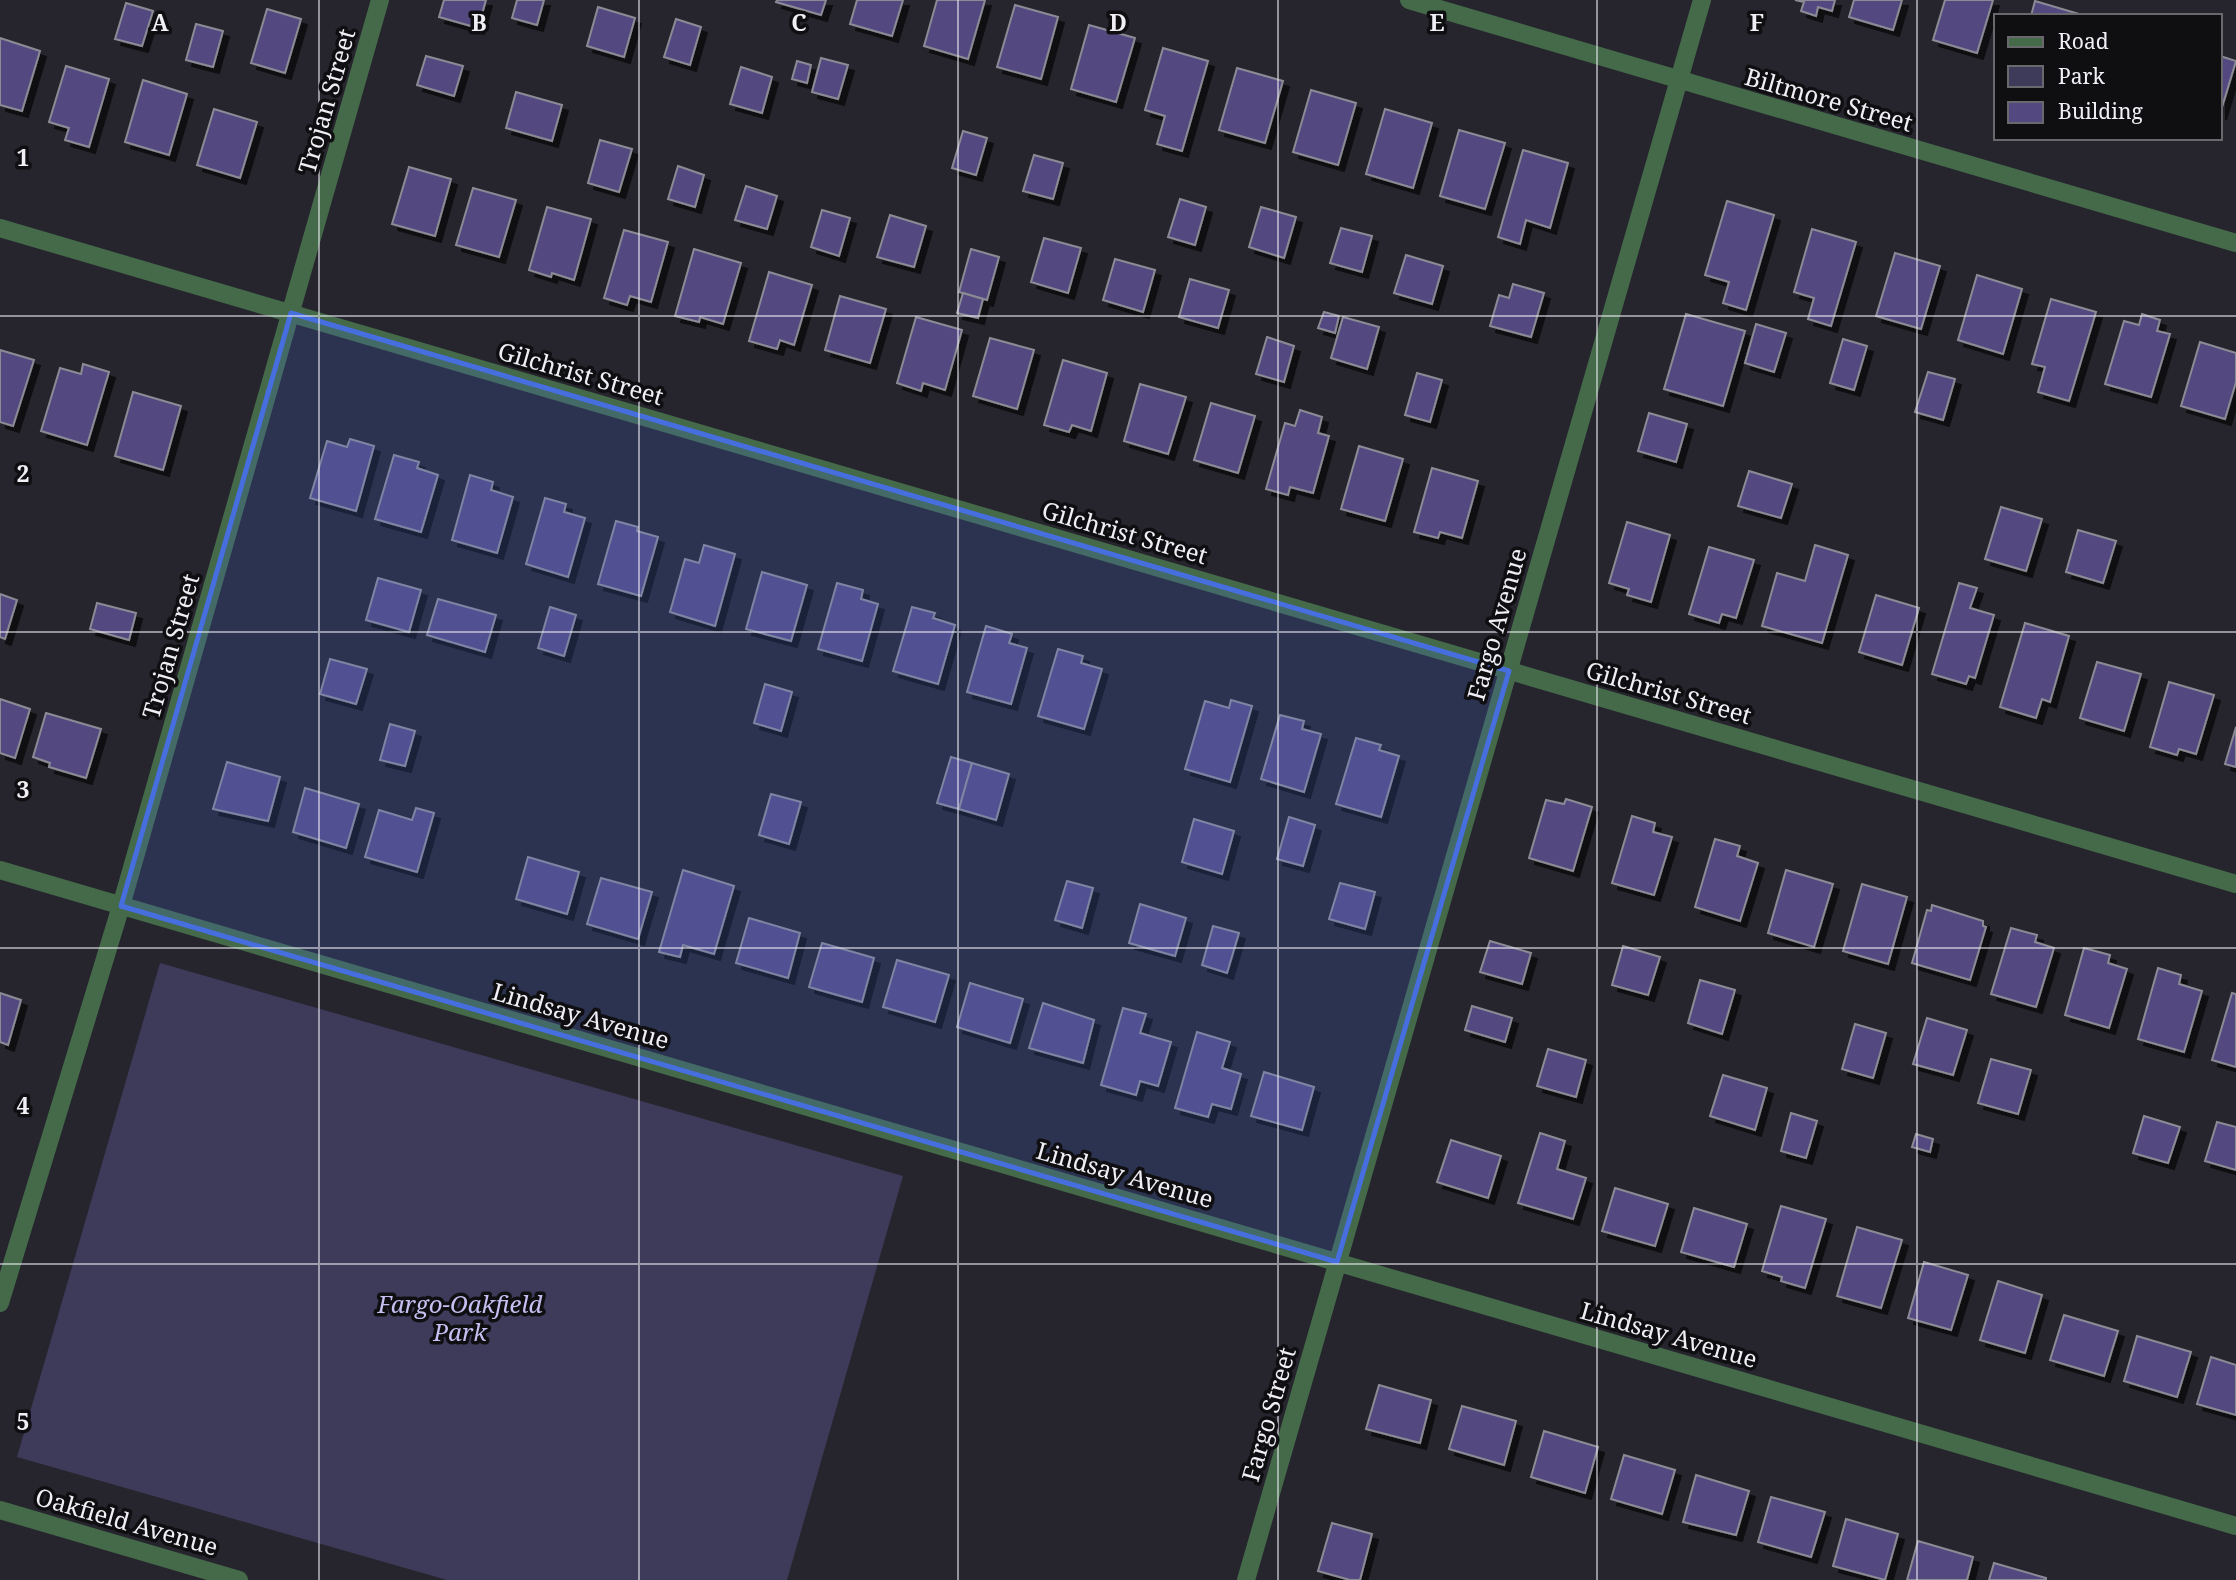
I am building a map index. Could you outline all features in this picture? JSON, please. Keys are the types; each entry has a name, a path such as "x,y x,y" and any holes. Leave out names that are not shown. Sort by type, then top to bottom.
{"street":[{"name":"Trojan Street","path":"0,1303 121,906 380,0"},
{"name":"Biltmore Street","path":"1409,0 2236,243"},
{"name":"Fargo Avenue","path":"1337,1262 1702,0"},
{"name":"Gilchrist Street","path":"0,228 2236,884"},
{"name":"Lindsay Avenue","path":"0,870 2236,1526"},
{"name":"Fargo Street","path":"1246,1580 1337,1262"},
{"name":"Oakfield Avenue","path":"0,1510 239,1580"}],"highlighted area":[{"path":"291,313 1509,671 1337,1262 121,906"}],"green space":[{"name":"Fargo-Oakfield Park","path":"160,963 903,1176 787,1580 447,1580 17,1457"}],"building":[{"path":"444,0 486,0 478,28 439,17"},
{"path":"517,0 544,0 537,25 512,18"},
{"path":"826,0 821,15 776,2"},
{"path":"857,0 903,0 892,36 850,24"},
{"path":"937,0 985,0 968,59 924,46"},
{"path":"1795,0 1835,0 1832,11 1818,7 1816,16 1801,11 1804,2"},
{"path":"1854,0 1902,0 1893,30 1849,17"},
{"path":"1945,0 1993,0 1977,53 1933,40"},
{"path":"2035,1 2079,14 2032,14"},
{"path":"126,3 153,11 142,46 115,39"},
{"path":"1015,5 1058,17 1041,79 997,67"},
{"path":"598,7 635,18 624,57 587,46"},
{"path":"267,9 301,19 285,73 251,63"},
{"path":"676,19 701,27 690,65 664,57"},
{"path":"196,24 223,31 213,67 186,60"},
{"path":"1089,25 1135,38 1116,102 1071,89"},
{"path":"0,38 40,51 22,111 0,105"},
{"path":"1163,48 1208,61 1182,151 1157,144 1165,116 1145,110"},
{"path":"426,56 463,66 454,96 417,85"},
{"path":"2222,57 2236,61 2222,107"},
{"path":"821,58 848,65 838,99 812,92"},
{"path":"797,61 811,65 807,83 792,79"},
{"path":"66,66 109,79 89,147 65,140 69,128 49,122"},
{"path":"741,67 772,77 762,113 730,104"},
{"path":"1237,68 1283,81 1265,143 1219,130"},
{"path":"143,80 187,94 169,155 125,142"},
{"path":"1311,90 1356,103 1338,165 1293,152"},
{"path":"516,92 562,105 552,141 506,128"},
{"path":"214,109 257,122 240,178 197,165"},
{"path":"1385,109 1432,123 1413,188 1366,174"},
{"path":"1459,130 1505,143 1485,209 1440,196"},
{"path":"963,131 987,138 976,175 952,168"},
{"path":"600,140 632,149 619,192 588,183"},
{"path":"1523,150 1568,163 1550,228 1526,220 1520,244 1498,237"},
{"path":"1034,155 1063,163 1053,199 1023,191"},
{"path":"678,166 704,175 695,207 668,199"},
{"path":"409,167 451,179 435,236 392,224"},
{"path":"746,186 777,196 767,229 735,220"},
{"path":"473,188 516,200 499,257 456,245"},
{"path":"1180,199 1206,207 1195,245 1168,237"},
{"path":"1727,201 1774,215 1746,310 1723,303 1729,282 1705,275"},
{"path":"547,207 591,219 574,280 529,270"},
{"path":"1261,207 1296,217 1284,258 1249,247"},
{"path":"822,210 850,218 839,256 811,247"},
{"path":"890,215 926,226 914,267 877,257"},
{"path":"1341,228 1372,236 1362,272 1330,263"},
{"path":"1812,229 1856,242 1831,326 1808,319 1814,298 1794,292"},
{"path":"624,230 668,242 651,302 630,296 627,305 604,298"},
{"path":"1044,238 1081,248 1068,293 1031,282"},
{"path":"694,249 741,263 723,324 700,317 699,322 675,316"},
{"path":"971,249 999,257 987,300 959,292"},
{"path":"1895,253 1940,266 1921,329 1876,316"},
{"path":"1406,255 1443,266 1432,304 1394,293"},
{"path":"1115,259 1155,270 1143,312 1103,300"},
{"path":"769,272 812,285 794,345 780,340 777,349 749,341"},
{"path":"1977,275 2022,289 2003,354 1958,340"},
{"path":"1190,279 1229,290 1218,328 1179,317"},
{"path":"1513,284 1544,293 1531,337 1490,326 1499,295 1509,298"},
{"path":"963,293 983,299 978,318 957,313"},
{"path":"840,296 886,309 870,363 825,350"},
{"path":"2051,299 2096,312 2069,401 2038,392 2045,367 2032,364"},
{"path":"1324,312 1339,316 1335,333 1318,328"},
{"path":"1686,314 1745,331 1723,406 1664,389"},
{"path":"2142,314 2160,320 2157,331 2170,334 2151,397 2105,384 2124,321 2139,325"},
{"path":"916,317 962,330 945,390 923,383 921,391 897,383"},
{"path":"1343,317 1379,327 1367,369 1331,358"},
{"path":"1756,324 1786,333 1774,372 1745,363"},
{"path":"1267,337 1294,346 1284,382 1256,374"},
{"path":"990,338 1034,350 1017,409 973,396"},
{"path":"1843,339 1867,346 1854,390 1830,383"},
{"path":"2200,342 2236,353 2236,382 2225,419 2181,406"},
{"path":"0,350 34,360 13,426 0,422"},
{"path":"1063,360 1107,373 1091,431 1072,425 1069,432 1044,425"},
{"path":"83,364 109,372 87,445 41,431 60,368 81,374"},
{"path":"1928,372 1955,379 1943,420 1915,412"},
{"path":"1417,373 1442,380 1430,422 1405,415"},
{"path":"1140,384 1186,397 1168,454 1124,441"},
{"path":"133,392 181,406 163,470 115,456"},
{"path":"1211,403 1255,416 1238,473 1194,460"},
{"path":"1300,410 1322,417 1318,433 1329,436 1313,493 1290,487 1288,495 1266,489 1285,423 1295,426"},
{"path":"1649,413 1687,424 1676,462 1638,451"},
{"path":"350,439 374,446 356,511 310,498 327,441 347,447"},
{"path":"1359,446 1403,459 1385,521 1341,509"},
{"path":"394,455 419,462 417,468 438,475 421,532 375,519"},
{"path":"1432,468 1478,481 1462,538 1440,532 1438,538 1414,532"},
{"path":"1749,471 1792,484 1781,518 1738,506"},
{"path":"470,475 493,482 491,490 513,497 497,553 452,540"},
{"path":"545,498 566,504 564,512 585,518 568,577 526,564"},
{"path":"2001,507 2042,519 2026,571 1985,559"},
{"path":"616,521 638,527 637,531 658,537 641,596 598,584"},
{"path":"1627,522 1670,535 1651,602 1627,595 1629,589 1609,583"},
{"path":"2078,530 2116,541 2103,583 2066,572"},
{"path":"704,545 735,554 715,626 670,612 685,559 699,563"},
{"path":"1815,545 1848,555 1822,643 1762,626 1777,573 1805,581"},
{"path":"1709,547 1754,560 1736,618 1722,614 1719,623 1689,614"},
{"path":"762,572 807,585 791,641 746,629"},
{"path":"378,578 421,590 409,632 366,620"},
{"path":"837,583 863,590 861,599 878,604 862,661 818,649"},
{"path":"1959,583 1977,588 1970,608 1994,615 1975,678 1969,676 1966,684 1932,674"},
{"path":"0,594 17,600 5,639 0,637"},
{"path":"1876,595 1919,608 1902,665 1859,652"},
{"path":"438,599 496,615 485,652 427,635"},
{"path":"97,603 136,613 129,640 90,629"},
{"path":"550,607 576,615 564,656 538,648"},
{"path":"912,607 935,613 933,618 955,625 938,684 893,671"},
{"path":"2025,623 2069,636 2050,702 2042,699 2036,718 2000,707"},
{"path":"986,626 1012,634 1009,643 1027,648 1011,704 967,692"},
{"path":"1058,649 1083,656 1081,663 1102,669 1084,729 1038,716"},
{"path":"330,659 367,669 356,704 320,694"},
{"path":"2097,662 2141,674 2124,731 2080,718"},
{"path":"2169,682 2214,695 2196,754 2179,749 2177,755 2150,747"},
{"path":"765,684 792,692 781,731 754,723"},
{"path":"0,699 30,709 15,758 0,753"},
{"path":"1231,700 1252,706 1230,782 1185,769 1205,701 1229,708"},
{"path":"46,713 101,729 86,778 49,767 50,763 33,757"},
{"path":"1280,715 1304,721 1302,729 1321,734 1304,792 1261,779"},
{"path":"390,724 415,731 405,766 380,760"},
{"path":"2236,727 2236,767 2225,764"},
{"path":"1356,738 1381,745 1379,750 1399,756 1381,817 1336,804"},
{"path":"951,757 972,763 959,809 937,803"},
{"path":"227,762 280,777 268,821 213,809"},
{"path":"972,763 1009,774 996,820 959,809"},
{"path":"305,788 359,804 346,848 293,832"},
{"path":"771,794 801,802 789,844 759,835"},
{"path":"1566,799 1592,807 1573,871 1529,858 1546,800 1564,804"},
{"path":"416,808 434,813 417,872 365,857 379,810 412,820"},
{"path":"1632,816 1655,823 1653,832 1672,837 1654,895 1612,883"},
{"path":"1289,817 1315,825 1303,866 1277,859"},
{"path":"1194,819 1234,831 1222,874 1182,862"},
{"path":"1715,839 1740,846 1737,856 1758,863 1740,921 1695,907"},
{"path":"528,857 579,872 567,914 516,899"},
{"path":"683,870 734,886 714,954 683,945 680,957 659,952"},
{"path":"1786,870 1833,884 1814,947 1768,933"},
{"path":"601,878 652,892 638,939 587,924"},
{"path":"1067,881 1093,888 1082,928 1055,920"},
{"path":"1340,883 1375,892 1365,929 1329,919"},
{"path":"1862,884 1907,897 1888,964 1843,951"},
{"path":"1140,904 1186,918 1175,956 1129,943"},
{"path":"1932,905 1983,921 1983,926 1986,927 1970,980 1912,963 1927,910 1931,911"},
{"path":"749,918 800,933 788,978 736,963"},
{"path":"1213,926 1239,933 1227,973 1202,965"},
{"path":"2011,928 2037,935 2035,942 2054,948 2036,1007 1991,994"},
{"path":"1490,941 1531,953 1522,984 1480,972"},
{"path":"822,943 874,958 862,1002 809,987"},
{"path":"1623,946 1660,957 1648,995 1612,985"},
{"path":"2084,948 2110,955 2108,963 2127,969 2109,1028 2065,1015"},
{"path":"897,960 949,975 935,1022 883,1007"},
{"path":"2158,968 2181,975 2179,984 2202,991 2184,1052 2138,1039"},
{"path":"1700,980 1735,990 1722,1034 1688,1023"},
{"path":"970,983 1023,999 1010,1043 957,1027"},
{"path":"0,993 21,1000 8,1045 0,1042"},
{"path":"2232,993 2236,994 2236,1067 2212,1060"},
{"path":"1043,1003 1094,1020 1083,1063 1029,1048"},
{"path":"1472,1006 1512,1018 1505,1042 1465,1030"},
{"path":"1123,1008 1146,1014 1140,1033 1171,1042 1158,1086 1140,1081 1136,1095 1101,1085"},
{"path":"1927,1018 1967,1030 1953,1075 1913,1064"},
{"path":"1855,1024 1886,1033 1873,1078 1842,1069"},
{"path":"1197,1032 1230,1042 1222,1068 1241,1074 1231,1109 1212,1104 1208,1117 1175,1108"},
{"path":"1548,1049 1586,1060 1576,1097 1537,1086"},
{"path":"1991,1059 2031,1070 2018,1114 1978,1103"},
{"path":"1264,1072 1314,1087 1302,1130 1251,1116"},
{"path":"1723,1075 1767,1088 1755,1130 1710,1116"},
{"path":"1791,1113 1817,1121 1806,1158 1781,1151"},
{"path":"2144,1116 2180,1127 2168,1163 2133,1153"},
{"path":"2217,1122 2236,1127 2236,1170 2205,1161"},
{"path":"1540,1133 1565,1141 1557,1169 1586,1178 1573,1219 1518,1203"},
{"path":"1916,1134 1933,1139 1930,1152 1912,1147"},
{"path":"1451,1140 1501,1156 1488,1198 1437,1182"},
{"path":"1615,1188 1668,1204 1655,1246 1602,1231"},
{"path":"1781,1206 1826,1219 1805,1288 1781,1281 1782,1277 1762,1271"},
{"path":"1694,1208 1747,1224 1734,1267 1681,1252"},
{"path":"1857,1227 1902,1240 1881,1308 1837,1296"},
{"path":"1924,1262 1968,1275 1951,1330 1908,1318"},
{"path":"1998,1281 2042,1295 2025,1353 1980,1340"},
{"path":"2064,1315 2118,1331 2104,1376 2050,1360"},
{"path":"2137,1336 2191,1352 2177,1397 2124,1381"},
{"path":"2211,1357 2236,1365 2236,1415 2197,1404"},
{"path":"1379,1385 1431,1400 1420,1443 1366,1429"},
{"path":"1462,1406 1516,1421 1504,1465 1449,1449"},
{"path":"1544,1431 1598,1447 1585,1493 1531,1477"},
{"path":"1624,1455 1675,1470 1662,1514 1611,1499"},
{"path":"1696,1475 1749,1491 1736,1535 1683,1522"},
{"path":"1771,1497 1825,1512 1811,1557 1758,1542"},
{"path":"1846,1519 1898,1534 1885,1580 1833,1566"},
{"path":"1332,1523 1372,1534 1360,1580 1318,1571"},
{"path":"1918,1541 1973,1557 1967,1580 1907,1580"},
{"path":"1994,1563 2046,1578 2046,1580 1989,1580"}]}
